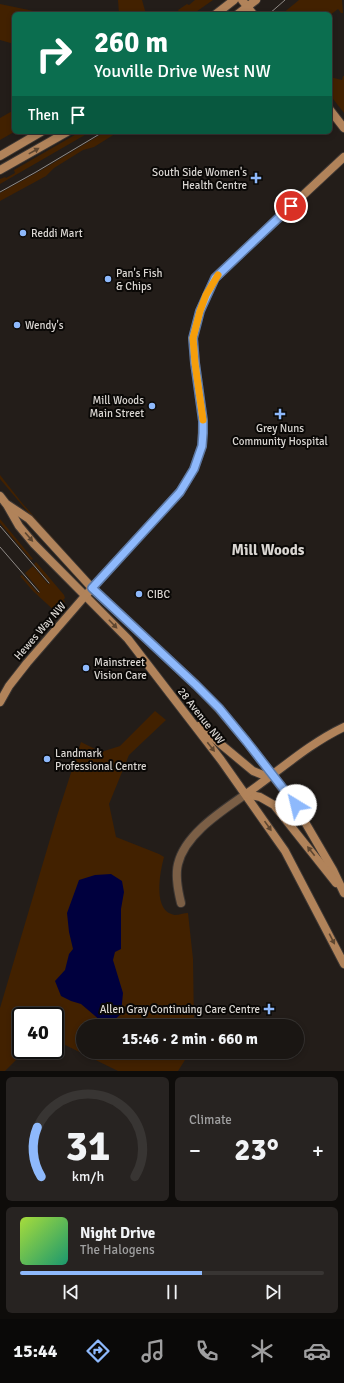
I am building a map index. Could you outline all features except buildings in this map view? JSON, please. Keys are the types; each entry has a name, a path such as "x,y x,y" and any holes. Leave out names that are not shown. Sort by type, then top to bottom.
{"street":[{"path":"219,12 234,0"},
{"path":"242,0 252,12"},
{"path":"241,12 256,0"},
{"path":"332,113 344,128"},
{"path":"0,156 38,134"},
{"path":"0,170 64,134"},
{"name":"Hewes Way NW","path":"0,702 9,686 20,672 85,596 180,492 194,469 202,446 203,421 193,338 200,311 215,278 344,157"},
{"name":"28 Avenue NW","path":"0,496 19,526 61,573 128,639 246,794 285,850 344,964"},
{"name":"28 Avenue NW","path":"7,505 28,519 92,588 219,708 296,805 334,870 344,893"},
{"path":"185,714 253,771 263,775 273,776"},
{"path":"181,904 178,888 178,864 184,848 201,828 246,794 273,776 313,744 344,727"},
{"path":"246,794 260,797 274,805 344,893"}],"shaded area":[{"path":"118,0 142,0 145,12 119,12"},
{"path":"195,0 213,0 196,12 179,12 178,10 187,4 189,5"},
{"path":"299,0 342,0 343,13 341,13 338,9 332,14 332,12 284,12"},
{"path":"0,4 38,12 12,12 12,43 0,40"},
{"path":"344,76 344,113 332,98 332,78 342,80"},
{"path":"12,111 12,133 0,140 0,118"},
{"path":"77,134 87,134 0,184 0,179 6,178 15,173 14,170"},
{"path":"102,134 115,134 94,147 83,150 54,168 46,176 0,201 0,193"},
{"path":"0,475 22,503 71,558 72,562 0,479"},
{"path":"0,519 33,559 31,560 0,523"},
{"path":"36,562 64,595 65,598 63,600 65,601 58,614 33,591 20,576 22,575 38,593 40,591 25,573 33,566 48,584 50,583 34,564"},
{"path":"155,711 166,720 129,755 109,804 116,837 164,857 159,890 163,907 168,912 175,915 188,913 193,959 194,1019 76,1019 76,1050 64,1044 64,1007 12,1007 12,1059 17,1059 5,1071 0,1071 0,1008 56,819 81,742 101,752 120,746"},
{"path":"111,874 122,881 124,892 121,909 121,949 115,952 113,960 123,993 121,1014 115,1019 99,1019 81,1004 61,996 55,981 65,970 69,954 73,949 67,913 79,880 95,875"},
{"path":"94,1059 186,1059 178,1071 118,1071"}],"tram line":[{"path":"271,12 285,0"},
{"path":"0,192 100,134"},
{"path":"0,526 49,583"},
{"path":"0,547 39,592"}],"slow traffic":[{"path":"203,420 193,338 206,295 218,275"}],"place":[{"name":"South Side Women's Health Centre","path":"256,178"},
{"name":"Reddi Mart","path":"23,233"},
{"name":"Pan's Fish & Chips","path":"108,279"},
{"name":"Wendy's","path":"17,325"},
{"name":"Mill Woods Main Street","path":"152,406"},
{"name":"Grey Nuns Community Hospital","path":"280,414"},
{"name":"CIBC","path":"139,594"},
{"name":"Mainstreet Vision Care","path":"86,668"},
{"name":"Landmark Professional Centre","path":"47,759"},
{"name":"Allen Gray Continuing Care Centre","path":"269,1009"}],"district":[{"name":"Mill Woods","path":"268,550"}],"route":[{"path":"291,206 215,278 200,311 193,338 203,421 203,433 202,446 194,469 180,492 92,588 219,708 296,805"}]}
